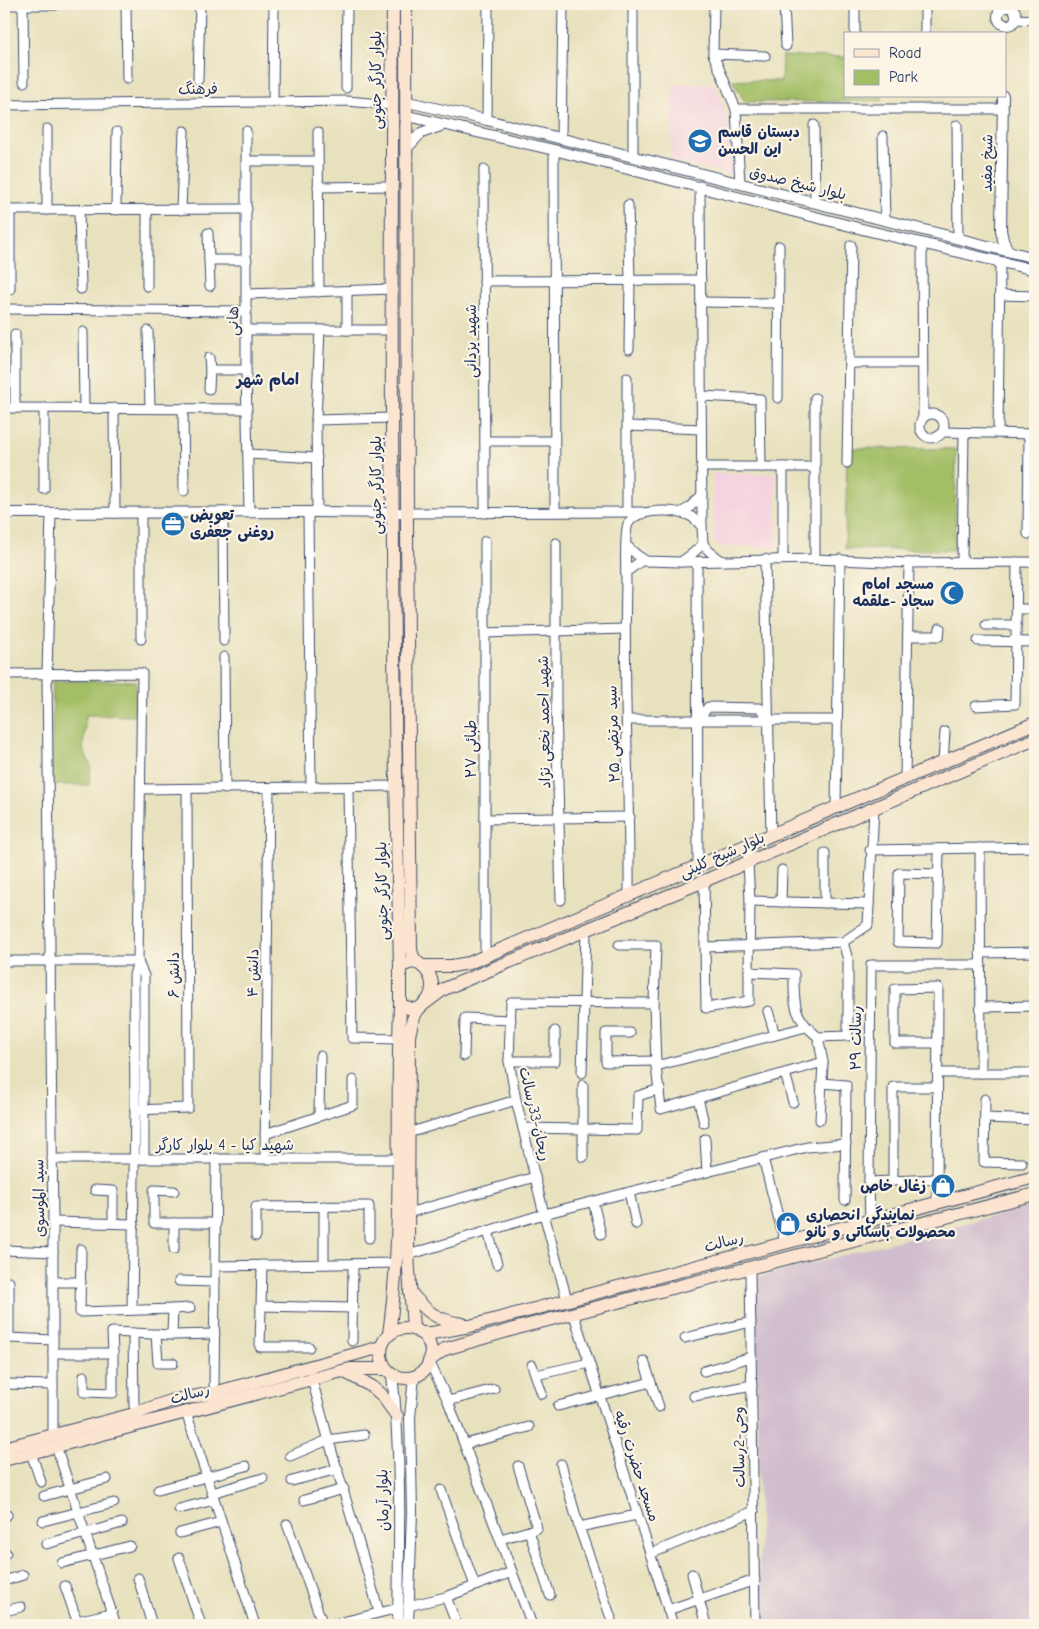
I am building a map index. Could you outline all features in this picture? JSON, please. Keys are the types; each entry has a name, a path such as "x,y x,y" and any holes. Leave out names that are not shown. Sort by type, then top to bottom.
{"main road":[{"name":"بلوار کارگر جنوبی","path":"393,4 392,513 400,967"},
{"name":"بلوار کارگر جنوبی","path":"406,4 408,102 407,513 411,950 413,957 420,964"},
{"path":"392,105 408,102"},
{"path":"392,105 408,116"},
{"name":"بلوار شیخ کلینی","path":"420,964 452,966 469,963 1035,723"},
{"name":"بلوار شیخ کلینی","path":"421,1007 444,989 704,881 1035,739"},
{"path":"390,1334 395,1293 399,1159 398,1039 400,967 412,963 420,964 430,978 432,985 429,999 421,1007 411,1023 409,1036 408,1256 410,1292 417,1331"},
{"path":"452,966 449,969 449,979 457,984"},
{"path":"400,1005 406,1008 421,1007"},
{"name":"رسالت","path":"417,1331 432,1333 470,1326 1035,1177"},
{"path":"430,1361 430,1346 426,1338 417,1331 405,1328 397,1330 390,1334 381,1347 381,1355 389,1372 407,1378 414,1377 426,1368 430,1361 449,1348 1035,1194"},
{"path":"410,1292 423,1307 436,1317 470,1326"},
{"path":"444,1330 441,1340 444,1346 449,1348"},
{"name":"رسالت","path":"4,1460 31,1453 54,1440 170,1401 214,1392 381,1347"},
{"name":"رسالت","path":"4,1448 54,1440 186,1412 343,1371 370,1368 389,1372"},
{"path":"343,1371 371,1386 381,1394 397,1416"}],"street":[{"path":"4,5 55,4"},
{"path":"126,4 127,80"},
{"path":"198,80 200,4"},
{"path":"273,102 274,4"},
{"path":"346,4 346,88"},
{"path":"487,120 488,4"},
{"path":"561,139 563,4"},
{"path":"633,4 633,157"},
{"path":"714,4 713,54 736,109 740,184"},
{"path":"784,4 786,46"},
{"path":"855,4 855,32"},
{"path":"925,4 925,32"},
{"path":"23,5 24,82"},
{"path":"1014,11 1010,25 1004,30 997,17 1000,7 1008,7 1035,20"},
{"path":"713,54 765,56"},
{"name":"شیخ مفید","path":"1003,98 1001,230 1008,251"},
{"name":"فرهنگ","path":"4,106 347,101 392,105"},
{"name":"بلوار شیخ صدوق","path":"408,102 487,120 1035,258"},
{"path":"736,109 1002,109"},
{"name":"بلوار شیخ صدوق","path":"408,116 554,150 870,231 1035,270"},
{"path":"408,148 421,133 444,124"},
{"path":"957,125 958,238"},
{"path":"814,126 814,202"},
{"path":"47,129 47,210"},
{"path":"181,210 184,131"},
{"name":"هانی","path":"246,131 246,409 249,512"},
{"path":"116,210 117,132"},
{"path":"318,132 319,292"},
{"path":"883,136 884,220"},
{"path":"554,150 554,512"},
{"path":"246,161 318,161"},
{"name":"شهید یزدانی","path":"484,170 485,513"},
{"path":"318,187 392,186"},
{"path":"700,186 702,527 703,544 722,561"},
{"path":"628,205 629,349"},
{"path":"10,288 7,210 246,209"},
{"path":"79,210 81,289"},
{"path":"146,210 147,286"},
{"name":"شیخ مفید","path":"994,248 1001,230"},
{"path":"208,233 210,286"},
{"path":"922,242 923,417 920,424 921,432 924,436 932,438 942,432 944,428 941,417 930,414 923,417"},
{"path":"847,463 851,245"},
{"path":"778,398 779,246"},
{"path":"209,260 246,260"},
{"path":"998,433 1000,262"},
{"path":"484,281 701,280"},
{"path":"247,294 392,289"},
{"path":"347,291 347,330"},
{"path":"1000,294 1035,296"},
{"path":"701,302 778,304"},
{"path":"4,309 247,310"},
{"path":"247,330 392,330"},
{"path":"311,788 309,632 313,512 317,458 316,420 320,330"},
{"path":"148,331 150,408"},
{"path":"83,332 84,408"},
{"path":"15,334 15,408"},
{"path":"209,358 209,388"},
{"path":"850,363 922,363"},
{"path":"210,370 246,370"},
{"path":"627,378 627,511"},
{"path":"701,396 760,398 761,467"},
{"path":"815,398 815,559"},
{"path":"4,408 246,409"},
{"path":"44,408 44,488"},
{"path":"114,408 115,513"},
{"path":"183,408 184,490"},
{"path":"316,420 392,418"},
{"path":"628,426 701,428"},
{"path":"942,432 1032,434 1028,534"},
{"path":"962,562 964,433"},
{"path":"485,441 554,442"},
{"path":"248,454 317,458"},
{"path":"701,467 815,467"},
{"path":"783,467 783,559"},
{"path":"680,513 689,508 702,495"},
{"path":"4,514 627,511 680,513 690,516 702,527"},
{"path":"223,512 224,641"},
{"path":"611,512 618,515 627,526"},
{"path":"645,512 636,516 627,526 626,545 646,561"},
{"name":"سید الموسوی","path":"51,513 47,674 54,1440"},
{"path":"141,513 141,639"},
{"name":"طبائی ۲۷","path":"485,541 485,956"},
{"name":"شهید احمد نخعی نژاد","path":"556,543 556,706 561,900"},
{"path":"680,562 703,544"},
{"name":"۲۵ سید مرتضی","path":"626,545 624,629 630,817 629,895"},
{"path":"765,559 771,834"},
{"path":"626,572 641,561 697,562 765,559 840,559 909,563 1035,562"},
{"path":"836,807 840,559"},
{"path":"697,562 698,865"},
{"path":"976,706 1015,704 1017,562"},
{"path":"905,777 909,563"},
{"path":"1016,609 1035,609"},
{"path":"986,624 1016,625"},
{"path":"908,636 939,636 940,628"},
{"path":"485,633 624,629"},
{"path":"978,641 1035,642"},
{"path":"224,657 225,789"},
{"path":"4,674 142,673 138,961 134,975 135,1110 132,1310"},
{"path":"627,720 836,720"},
{"path":"943,761 945,732"},
{"path":"140,790 396,786"},
{"name":"دانش ۴","path":"264,1158 269,788"},
{"path":"348,788 352,1038 398,1039"},
{"name":"دانش ۶","path":"135,1110 188,1108 187,789"},
{"path":"705,947 843,942 868,925 870,850 874,808"},
{"path":"485,819 630,817"},
{"path":"704,881 706,1008 748,1001 750,901 747,844"},
{"path":"870,850 1035,847"},
{"path":"980,848 981,1073"},
{"path":"938,874 899,873 898,942 937,943 939,849"},
{"path":"825,853 825,903"},
{"path":"781,902 782,870"},
{"path":"750,901 869,904"},
{"path":"582,1073 586,930"},
{"path":"818,1037 848,1036 848,960 843,942"},
{"path":"619,945 656,945 654,1003 656,1063 661,1109 823,1062"},
{"path":"980,953 1035,952"},
{"path":"4,960 138,961"},
{"path":"138,961 144,976 144,1159"},
{"name":"رسالت ۲۹","path":"870,1220 870,965 980,965"},
{"path":"749,972 794,974 794,1004 806,1027 818,1037 823,1062 820,1120"},
{"path":"937,1202 937,1073 938,1044 938,988 894,990 895,1043 938,1044"},
{"name":"ریحان-33رسالت","path":"567,1300 534,1177 516,1100 509,1061 511,1002 584,1002"},
{"path":"584,1002 654,1003"},
{"path":"981,1007 1035,1006"},
{"path":"768,1011 775,1036"},
{"path":"464,1056 466,1018 511,1020"},
{"path":"630,1033 606,1033 606,1062 656,1063 775,1036 806,1027"},
{"path":"509,1061 555,1061 554,1030"},
{"path":"134,1036 144,1036"},
{"path":"319,1115 320,1056"},
{"path":"785,1073 793,1102"},
{"path":"937,1073 1035,1073"},
{"path":"265,1134 354,1105 353,1080"},
{"path":"822,1083 846,1085 846,1200"},
{"path":"583,1085 583,1157"},
{"path":"893,1181 893,1087 937,1087"},
{"path":"523,1128 636,1130 638,1096 660,1089"},
{"path":"698,1098 704,1123"},
{"path":"985,1099 984,1162 1022,1163"},
{"path":"408,1133 516,1100"},
{"path":"985,1118 1035,1120"},
{"path":"705,1139 707,1172"},
{"path":"408,1256 544,1214 707,1172 807,1147 846,1144"},
{"path":"214,1392 216,1158"},
{"path":"763,1158 784,1243"},
{"name":"شهید کیا - 4 بلوار کارگر","path":"52,1159 399,1159"},
{"path":"408,1213 534,1177"},
{"path":"869,1182 937,1179"},
{"path":"95,1190 113,1190 113,1223"},
{"path":"174,1190 154,1190 154,1223 216,1223"},
{"path":"629,1192 636,1224"},
{"path":"593,1202 601,1234"},
{"path":"324,1206 324,1264"},
{"path":"256,1236 256,1207 369,1206 369,1238"},
{"path":"53,1222 134,1224"},
{"path":"174,1223 174,1249"},
{"path":"488,1231 497,1264"},
{"path":"81,1249 80,1312 190,1308"},
{"path":"4,1250 53,1252"},
{"path":"216,1266 396,1263"},
{"path":"352,1341 353,1264"},
{"path":"262,1265 260,1347 309,1346"},
{"name":"وحی-2رسالت","path":"750,1269 755,1625"},
{"path":"179,1281 215,1282"},
{"path":"9,1282 7,1338 53,1340"},
{"path":"53,1282 81,1282"},
{"path":"261,1306 352,1308"},
{"path":"172,1335 173,1309"},
{"name":"مسجد حضرت رقیه","path":"574,1315 673,1625"},
{"path":"685,1338 751,1322"},
{"path":"84,1376 84,1392 112,1393 112,1332 172,1335 215,1334"},
{"path":"133,1332 134,1406"},
{"path":"156,1334 158,1363 173,1363"},
{"path":"53,1352 113,1353"},
{"path":"704,1371 752,1358"},
{"path":"430,1361 448,1401 532,1625"},
{"path":"644,1361 659,1407"},
{"path":"536,1375 590,1363"},
{"path":"532,1365 542,1394"},
{"name":"بلوار آرمان","path":"389,1372 397,1416 403,1607 408,1625"},
{"name":"بلوار آرمان","path":"398,1625 403,1607 412,1512 410,1417 414,1377"},
{"path":"312,1379 379,1612"},
{"path":"558,1406 651,1382"},
{"path":"4,1384 53,1385"},
{"path":"694,1396 752,1385"},
{"path":"448,1401 494,1389"},
{"path":"186,1412 255,1625"},
{"path":"464,1444 528,1427"},
{"path":"290,1456 328,1440 364,1435"},
{"path":"54,1440 116,1625"},
{"path":"31,1453 41,1482"},
{"path":"561,1464 611,1618"},
{"path":"158,1490 246,1466"},
{"path":"500,1539 537,1528 518,1466"},
{"path":"292,1481 338,1469"},
{"path":"178,1509 263,1478"},
{"path":"44,1496 107,1479"},
{"path":"304,1500 344,1489"},
{"path":"441,1490 475,1586"},
{"path":"43,1521 114,1503"},
{"path":"650,1554 754,1511"},
{"path":"580,1526 637,1515"},
{"path":"180,1533 221,1522"},
{"path":"46,1544 122,1523"},
{"path":"288,1524 323,1625"},
{"path":"528,1531 550,1595"},
{"path":"62,1563 130,1546"},
{"path":"179,1558 201,1625"},
{"path":"330,1625 446,1597 512,1572"},
{"path":"692,1574 706,1625"},
{"path":"4,1581 22,1576"},
{"path":"138,1578 152,1625"},
{"path":"668,1610 755,1580"},
{"path":"65,1586 77,1621 112,1613"},
{"path":"446,1597 457,1625"},
{"path":"4,1611 21,1607"}],"shaded area":[{"name":"دبستان قاسم این الحسن","path":"673,84 716,84 728,121 731,175 671,161"},
{"path":"713,473 776,474 777,547 720,546 713,542"},
{"path":"1035,1205 1035,1625 761,1625 755,1278"}],"green space":[{"path":"782,56 844,57 844,98 882,98 882,101 745,102 732,80 781,81"},
{"path":"847,448 956,449 955,550 845,549"},
{"path":"53,681 136,681 135,716 86,715 83,749 91,766 89,785 51,785"}],"place":[{"name":"دبستان قاسم این الحسن","path":"700,141"},
{"name":"تعویض روغنی جعفری","path":"173,524"},
{"name":"مسجد امام سجاد -علقمه","path":"952,593"},
{"name":"زغال خاص","path":"943,1186"},
{"name":"نمایندگی انحصاری محصولات باسکاتی و نانو","path":"788,1224"}],"district":[{"name":"امام شهر","path":"268,380"}]}
